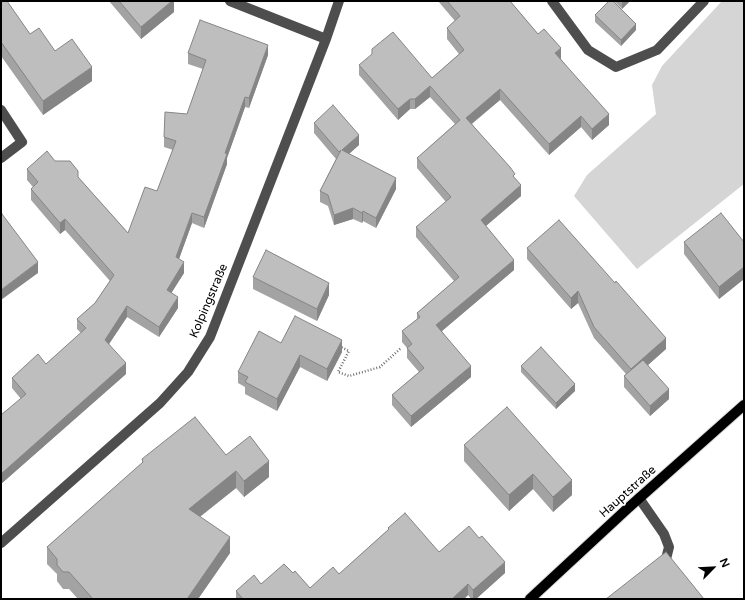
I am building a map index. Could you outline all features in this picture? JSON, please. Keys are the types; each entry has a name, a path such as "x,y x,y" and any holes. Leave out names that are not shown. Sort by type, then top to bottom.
{"main road":[{"name":"Hauptstraße","path":"530,599 639,498 744,405"}],"street":[{"path":"230,1 326,39"},
{"name":"Kolpingstraße","path":"1,543 160,402 188,372 210,336 326,39 339,1"},
{"path":"552,1 588,50 616,67 657,50 704,1"},
{"path":"1,110 22,142 1,158"},
{"path":"639,498 664,534 669,547 666,559 654,569"}],"path":[{"path":"335,343 349,351 338,372 349,376 380,367 401,348"}],"shaded area":[{"path":"722,1 744,1 744,184 637,269 574,196 587,175 656,114 652,85 662,66"}],"building":[{"path":"1,1 7,1 30,34 39,28 55,51 72,39 92,67 43,101 1,42"},
{"path":"119,1 172,1 141,27"},
{"path":"447,1 510,1 538,34 544,29 561,48 555,53 609,114 592,129 581,116 549,144 500,89 466,118 510,167 515,174 513,176 521,185 481,220 514,260 436,325 471,366 411,416 392,395 424,368 407,348 412,344 402,331 420,317 417,313 459,277 416,227 451,197 417,158 460,120 430,86 415,99 410,99 398,109 359,65 372,54 372,49 393,32 432,78 464,50 447,28 460,16"},
{"path":"609,1 613,1 636,24 621,40 595,15"},
{"path":"200,20 268,45 249,98 245,97 225,153 227,154 204,217 192,213 176,257 184,262 167,290 178,297 159,327 127,306 105,340 126,363 1,474 1,415 26,394 12,378 38,354 46,364 86,328 77,319 95,303 114,275 65,219 60,223 31,189 38,182 27,169 47,151 55,161 70,161 78,171 78,177 128,233 145,187 157,191 176,141 164,137 165,112 187,114 206,60 188,53"},
{"path":"333,105 359,135 342,150 396,178 376,218 363,211 362,213 353,208 334,215 328,195 320,191 341,150 339,152 314,123"},
{"path":"721,213 744,242 744,267 719,287 684,242"},
{"path":"2,214 38,262 1,290 1,215"},
{"path":"559,220 615,283 616,281 666,338 631,369 594,327 578,291 571,298 527,248"},
{"path":"266,250 329,283 317,309 253,277"},
{"path":"295,316 342,340 327,369 300,355 277,399 245,382 248,377 238,372 259,331 281,343"},
{"path":"541,347 575,384 556,403 521,366"},
{"path":"643,360 669,389 650,406 624,376"},
{"path":"507,407 572,480 553,497 533,474 509,495 464,445"},
{"path":"195,417 226,455 250,436 269,461 244,481 236,471 189,509 230,537 187,599 93,599 69,572 63,572 57,565 57,559 47,547 143,462 142,459"},
{"path":"405,513 439,552 469,526 479,538 482,536 505,562 473,590 468,584 452,599 243,599 236,591 254,575 261,584 284,564 293,573 295,571 310,588 333,567 339,574"},
{"path":"666,552 704,599 606,599"}]}
